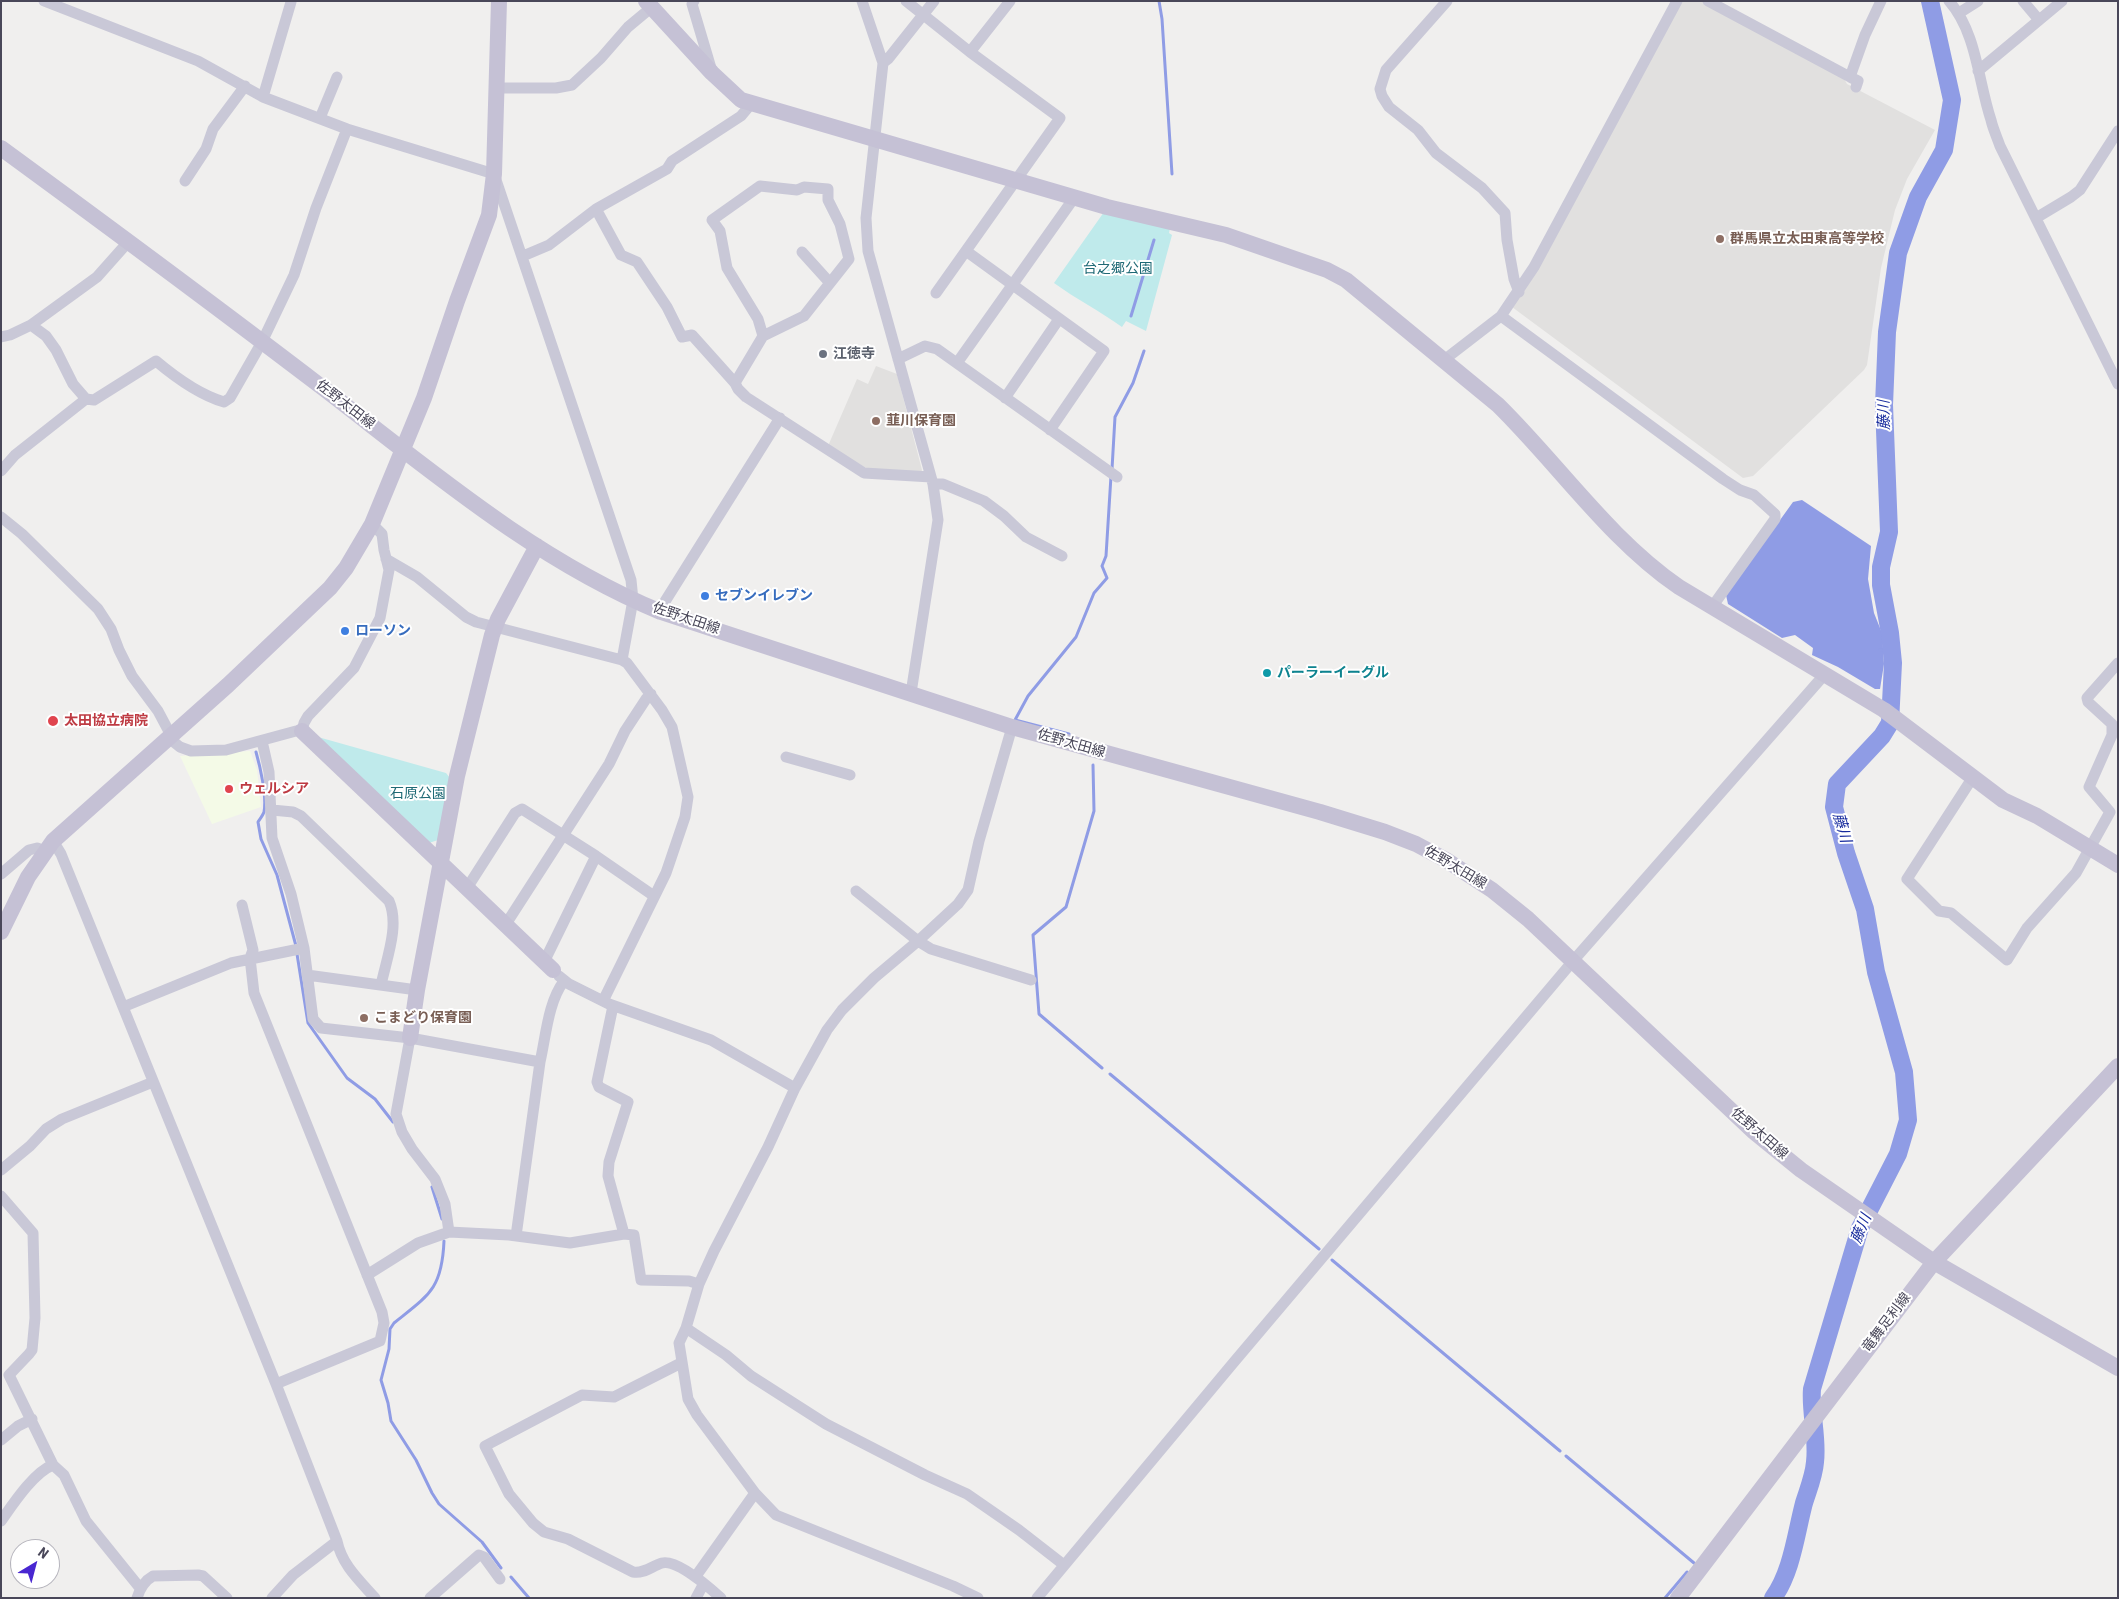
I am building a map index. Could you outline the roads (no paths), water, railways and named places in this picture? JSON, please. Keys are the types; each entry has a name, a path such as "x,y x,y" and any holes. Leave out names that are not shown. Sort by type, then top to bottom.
{"street":[{"path":"44,1 198,61 263,97 347,129 494,174"},
{"path":"1,932 28,877 49,846 228,686 330,588 346,568 372,524 424,398 456,302 489,215 494,174 499,1"},
{"path":"694,1 692,4 712,72"},
{"path":"862,1 883,63 866,218 868,251 932,480 938,520 911,693"},
{"path":"906,1 970,52 1060,118 936,293"},
{"path":"883,63 934,1"},
{"path":"970,52 1010,1"},
{"path":"1447,1 1386,70 1380,89 1389,107 1418,130 1436,153 1482,188 1504,213 1514,279 1519,292"},
{"path":"1444,360 1501,316 1519,292 1677,1"},
{"path":"1708,1 1853,82 1865,35 1881,1"},
{"path":"1949,1 1959,13 1968,34 1991,121 2000,146 2118,384"},
{"path":"1959,13 1978,1"},
{"path":"2023,1 2039,20"},
{"path":"1978,72 2062,1"},
{"path":"263,97 292,2"},
{"path":"496,88 556,88 572,84 602,57 649,4 712,72 741,100 751,104 1074,198 1226,235 1327,270 1346,280 1498,405 1614,531 1656,572 1893,716 2003,800 2036,816 2118,865"},
{"path":"320,118 337,77"},
{"path":"185,182 206,149 213,129 245,86"},
{"path":"523,256 549,245 596,209 667,169 672,161 741,116 751,104"},
{"path":"31,324 46,336 73,384 86,399 94,400 156,361 193,387 224,402 230,398 262,342 294,275 316,208 347,129"},
{"path":"2036,218 2071,198 2080,190 2118,131"},
{"name":"佐野太田線","path":"1,148 129,241 402,449 536,546 582,575 661,612 1012,727 1320,812 1385,832 1416,844 1460,867 1528,919 1754,1131 1801,1170 1934,1262 2118,1368"},
{"path":"494,174 631,580 633,600 622,660"},
{"path":"735,382 763,336 804,316 850,259 840,224 828,200 828,189 804,187 797,190 760,186 712,220 720,231 728,268 758,319 763,336"},
{"path":"957,363 1074,198"},
{"path":"596,209 621,255 637,262 667,307 682,337 692,335 735,382 738,389 746,397 864,473 932,480 984,501 1004,516 1026,537 1062,556"},
{"path":"1,337 10,335 31,324 102,273 129,241"},
{"path":"848,254 868,251"},
{"path":"966,251 1104,351 1050,430"},
{"path":"802,252 830,283"},
{"path":"1501,316 1723,479 1740,490 1754,495 1775,514 1775,519 1712,607"},
{"path":"1005,398 1059,319"},
{"path":"898,359 925,346 937,349 1113,474"},
{"path":"1,470 15,455 86,399"},
{"path":"661,612 664,603 780,418"},
{"path":"1,517 22,534 98,609 111,629 126,666 158,711 171,736 180,748 191,751 226,750 302,731 554,971 608,1003 711,1040 795,1088"},
{"path":"302,731 308,716 337,688 354,668 380,618 389,570 382,534 372,524"},
{"path":"450,1232 445,1204 435,1180 409,1144 402,1132 396,1114 458,770 495,627 536,546"},
{"path":"386,560 418,577 466,617 476,622 622,660 627,663 651,694 672,727 688,797 685,818 666,873 654,896 608,1003 597,1082 599,1087 628,1102 609,1162 608,1176 624,1234"},
{"path":"1973,777 1907,879 1939,911 1950,913 2007,960 2028,928 2076,873 2110,812 2089,787 2112,735 2112,724 2088,702 2087,698 2118,663"},
{"path":"1037,1598 1573,961 1825,674"},
{"path":"506,924 612,760 625,731 651,694"},
{"path":"978,1598 953,1586 776,1515 755,1493 697,1415 688,1399 679,1343 686,1328 699,1284 714,1251 768,1148 795,1088 827,1030 842,1010 874,978 958,904 968,890 979,841 1012,727"},
{"path":"262,740 269,772 272,838 291,894 304,948 313,1019 317,1026 410,1038 540,1062"},
{"path":"786,757 850,775"},
{"path":"272,810 293,812 301,816 389,901 393,910 392,932 381,985"},
{"path":"467,888 518,810 526,811 654,896"},
{"path":"1,874 29,850 49,846 61,854 276,1384 337,1541 340,1555 346,1565 375,1598"},
{"path":"516,1236 540,1062 558,988 554,971 596,856"},
{"path":"856,891 918,941 931,949 1031,980"},
{"path":"242,905 253,950 250,958 254,993 382,1312 384,1323 380,1341 276,1384"},
{"path":"123,1008 231,964 250,958 304,948"},
{"path":"307,975 417,990"},
{"name":"竜舞足利線","path":"1678,1598 1934,1262 2118,1066"},
{"path":"1,1170 30,1146 46,1129 62,1119 153,1082"},
{"path":"1,1196 33,1233 35,1318 32,1350 9,1375 53,1465 64,1475 86,1521 138,1593 148,1579 153,1576 198,1575 204,1576 227,1598"},
{"path":"367,1275 418,1243 450,1232 516,1236 570,1243 624,1234 634,1235 642,1280 689,1281 699,1284"},
{"path":"686,1328 726,1355 751,1376 826,1424 925,1475 967,1494 1019,1530 1064,1565"},
{"path":"681,1363 614,1397 582,1395 485,1446 509,1494 533,1523 544,1532 568,1539 633,1572 639,1573 664,1563 670,1563 696,1576 703,1585 721,1598"},
{"path":"1,1440 18,1426 32,1420"},
{"path":"1,1521 36,1477 47,1467 53,1465"},
{"path":"696,1576 755,1493"},
{"path":"272,1598 293,1575 337,1541"},
{"path":"430,1598 479,1555 484,1557 500,1578"},
{"path":"696,1598 703,1585"}],"water":[{"path":"1802,500 1871,546 1868,579 1874,613 1882,633 1884,664 1880,689 1875,689 1838,667 1812,655 1813,648 1795,635 1782,638 1728,604 1726,595 1793,502"}],"waterway":[{"path":"1159,1 1162,19 1172,174"},
{"name":"藤川","path":"1773,1598 1785,1576 1793,1552 1804,1503 1812,1478 1816,1453 1812,1389 1860,1228 1898,1154 1908,1120 1904,1072 1876,972 1865,909 1846,853 1834,807 1837,784 1882,736 1890,723 1893,663 1890,633 1881,585 1881,567 1889,532 1884,405 1887,332 1898,253 1918,197 1944,150 1952,100 1930,1"},
{"path":"1131,316 1154,240"},
{"path":"1112,469 1115,417 1133,383 1144,351"},
{"path":"1069,734 1015,720 1028,696 1076,637 1094,593 1107,578 1102,566 1106,556 1111,476"},
{"path":"1880,650 1891,651"},
{"name":"藤川","path":"1887,692 1893,696"},
{"path":"256,752 265,798 264,812 258,822 261,839 277,875 296,946"},
{"path":"1093,765 1094,811 1066,907 1033,935 1039,1014 1102,1068"},
{"path":"297,954 308,1023 347,1078 375,1099 393,1122"},
{"path":"1110,1074 1319,1249"},
{"path":"432,1187 442,1219"},
{"path":"444,1241 443,1257 437,1281 425,1297 394,1323 390,1329 389,1349 381,1380 391,1421 416,1460 439,1504 482,1542 501,1568"},
{"path":"1332,1260 1560,1451"},
{"path":"1566,1456 1694,1563"},
{"path":"1665,1598 1687,1572"},
{"path":"511,1577 529,1598"}],"place":[{"name":"群馬県立太田東高等学校","path":"1720,239"},
{"name":"江徳寺","path":"823,354"},
{"name":"韮川保育園","path":"876,421"},
{"name":"セブンイレブン","path":"705,596"},
{"name":"ローソン","path":"345,631"},
{"name":"パーラーイーグル","path":"1267,673"},
{"name":"太田協立病院","path":"53,721"},
{"name":"ウェルシア","path":"229,789"},
{"name":"こまどり保育園","path":"364,1018"}],"park label":[{"name":"台之郷公園","path":"1118,269"},
{"name":"石原公園","path":"418,794"}]}
